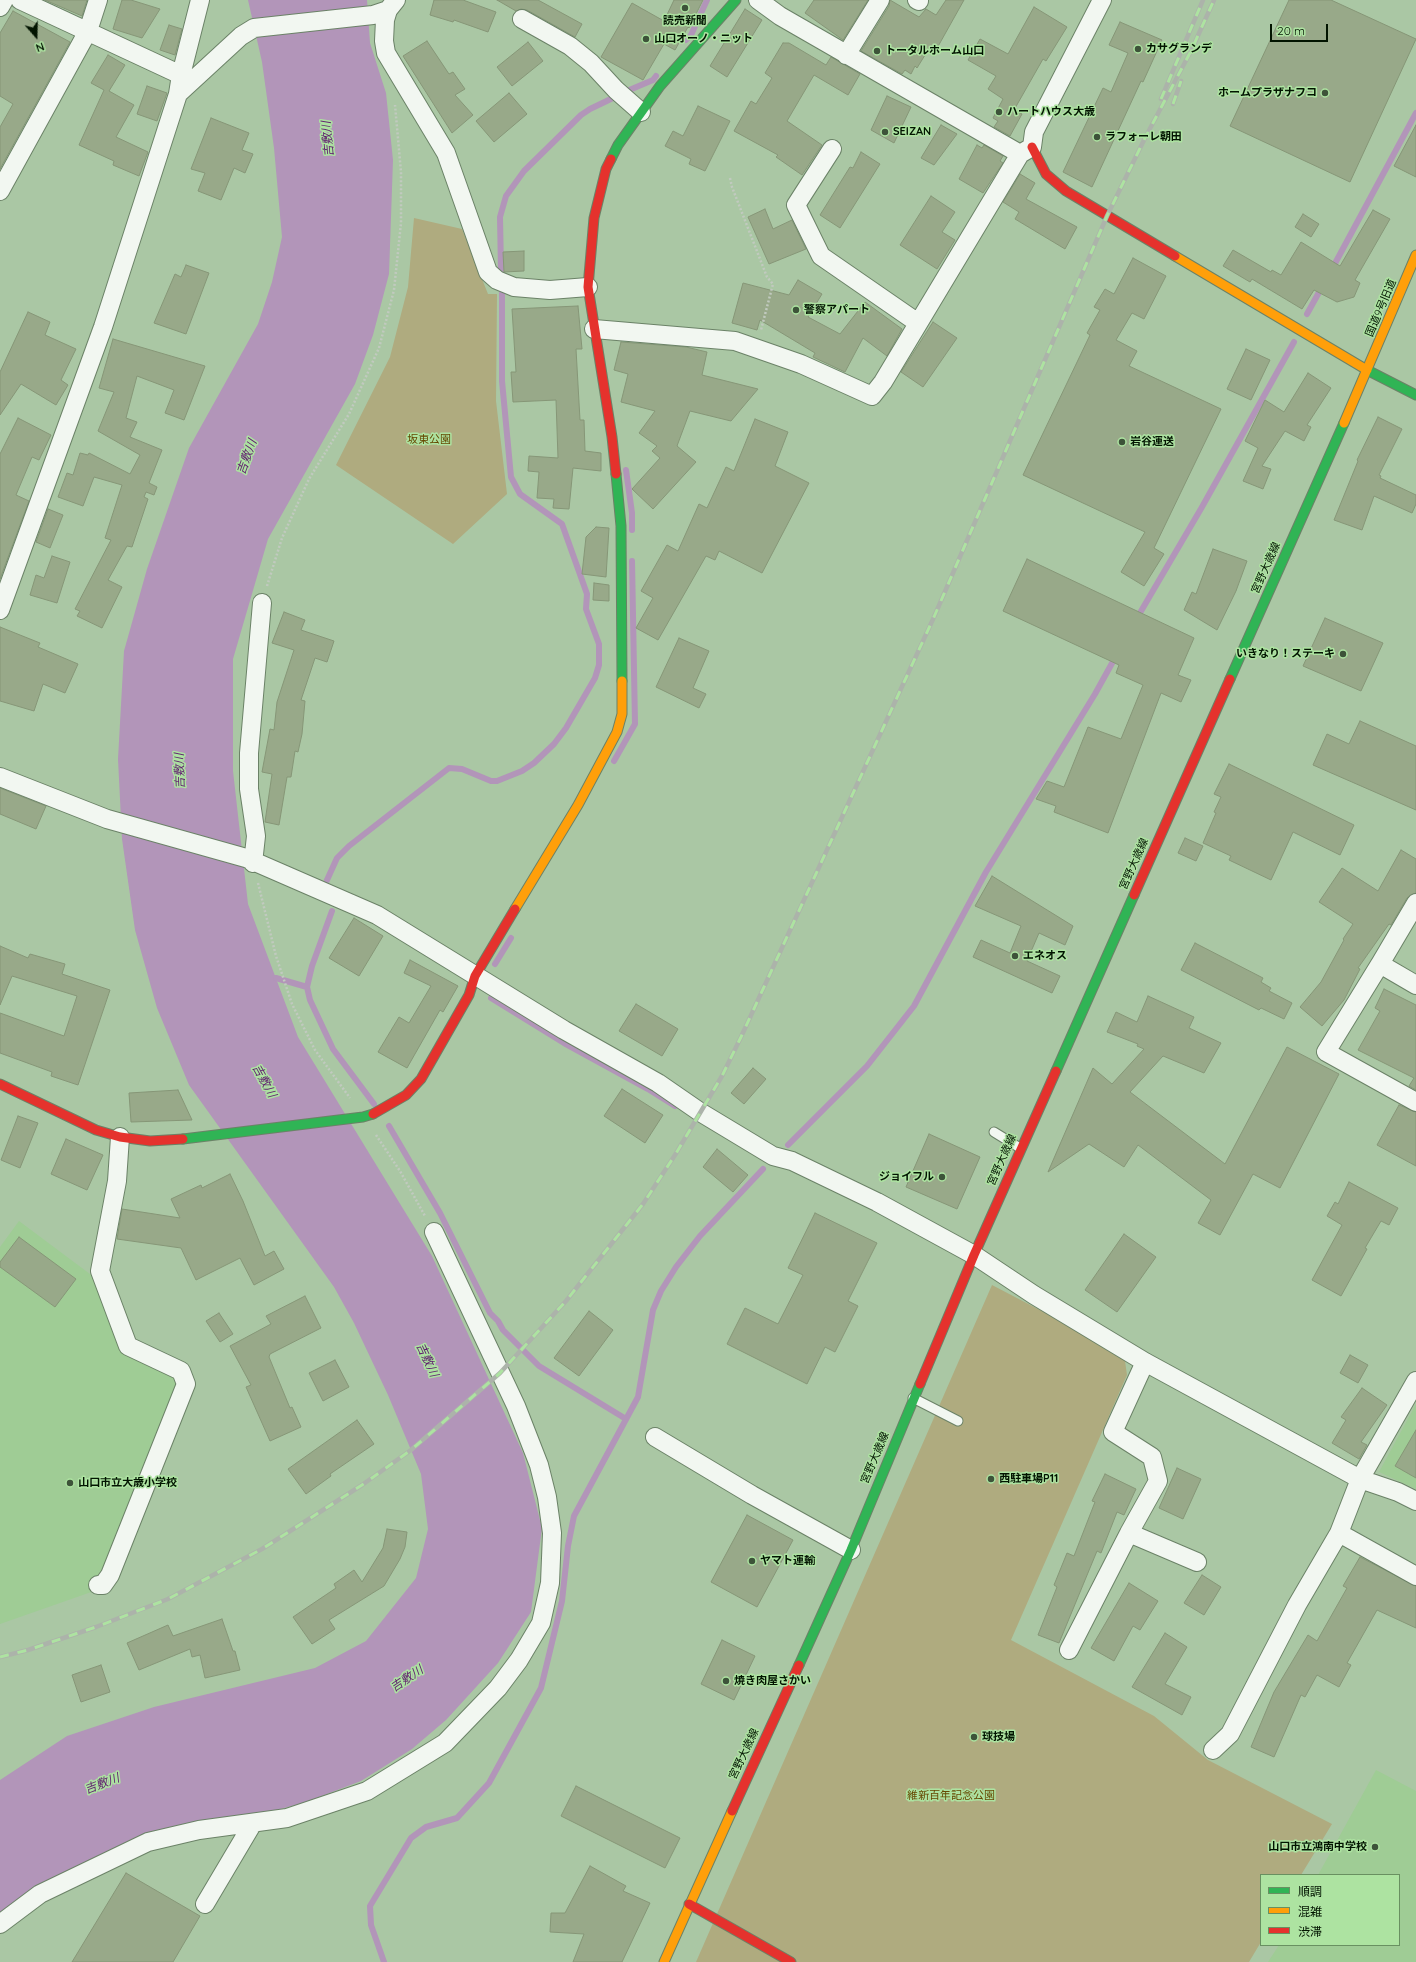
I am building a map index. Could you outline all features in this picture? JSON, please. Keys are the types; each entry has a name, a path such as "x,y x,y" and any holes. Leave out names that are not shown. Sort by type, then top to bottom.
{"street":[{"path":"0,7 4,0"},
{"path":"20,0 181,75"},
{"path":"0,191 5,168 88,31 98,0"},
{"path":"0,610 103,326 178,94 181,75 200,0"},
{"path":"0,1084 96,1130 120,1137 150,1141 212,1136 363,1117 379,1112 406,1095 421,1079 469,995 475,976 578,805 614,739 622,714 621,526 612,437 588,287 594,218 606,169 618,145 640,112 660,86 736,0"},
{"path":"758,0 780,16 846,55 1026,150 1046,174 1066,191 1367,370 1416,395"},
{"path":"846,55 880,0"},
{"path":"594,329 736,341 800,364 872,396 883,382 1026,150 1102,0"},
{"path":"178,94 241,36 254,28 386,9 384,30 386,53 446,153 488,272 497,280 514,287 550,290 588,287"},
{"path":"522,19 570,46 591,63 616,90 640,112"},
{"path":"832,149 796,204 821,256 918,323"},
{"name":"国道9号旧道","path":"1367,370 1416,255"},
{"name":"宮野大歳線","path":"664,1962 850,1550 1020,1148 1367,370"},
{"path":"250,861 256,836 249,789 249,753 262,603"},
{"path":"0,777 107,819 250,861 377,915 564,1030 658,1083 700,1112 773,1156 792,1161 877,1202 974,1255 1034,1295 1145,1362 1360,1479 1398,1492 1416,1501"},
{"path":"1416,904 1326,1052 1416,1102"},
{"path":"1380,964 1416,985"},
{"path":"98,1585 103,1585 110,1575 186,1384 181,1371 128,1346 100,1271 117,1181 120,1137"},
{"path":"0,1924 40,1894 148,1842 199,1830 287,1818 367,1791 446,1743 498,1688 519,1660 541,1623 550,1584 552,1533 548,1497 516,1406 434,1232"},
{"path":"1069,1650 1129,1533 1158,1481 1152,1457 1113,1432 1145,1362"},
{"path":"1213,1750 1230,1734 1297,1605 1339,1534 1360,1479 1416,1381"},
{"path":"655,1437 850,1550"},
{"path":"1129,1533 1197,1562"},
{"path":"1339,1534 1416,1576"},
{"path":"205,1904 253,1823"},
{"path":"689,1904 791,1962"}],"lane":[{"path":"994,1132 1020,1148"},
{"path":"913,1398 958,1421"}],"path":[{"path":"262,603 282,538 303,492 309,479 349,414 379,348 393,297 401,223 401,172 394,99"},
{"path":"730,178 732,187 767,277 773,284 757,348"},
{"path":"250,861 276,956 292,1004 315,1050 400,1171 434,1232"}],"shaded area":[{"name":"山口市立大歳小学校","path":"19,1221 98,1280 125,1350 182,1381 97,1590 0,1624 0,1247"},
{"path":"1416,1404 1416,1489 1379,1472"},
{"name":"山口市立鴻南中学校","path":"1376,1770 1416,1791 1416,1962 1268,1962 1278,1946 1400,1946 1400,1874 1319,1874"}],"green space":[{"name":"坂東公園","path":"414,218 462,229 488,294 497,294 496,401 507,494 453,544 336,465 390,357 408,287"},
{"name":"維新百年記念公園","path":"992,1285 1124,1354 1127,1375 1011,1640 1154,1716 1208,1760 1332,1824 1302,1874 1260,1874 1260,1944 1249,1962 696,1962"}],"water":[{"name":"吉敷川","path":"248,0 367,0 370,43 386,93 393,160 389,274 373,335 355,384 268,539 233,659 233,771 248,904 298,1037 432,1256 523,1453 542,1528 531,1612 498,1663 446,1720 412,1749 361,1781 306,1802 251,1817 138,1838 52,1878 0,1914 0,1780 67,1736 154,1707 315,1668 366,1641 416,1578 428,1529 421,1474 388,1395 354,1323 334,1287 189,1085 157,1008 135,930 122,839 118,759 124,651 147,569 189,448 258,324 272,282 282,237 274,148 262,62"}],"building":[{"path":"45,0 87,0 82,16"},
{"path":"122,0 131,0 160,9 142,38 113,29"},
{"path":"434,0 463,0 496,12 488,32 454,20 453,22 430,15"},
{"path":"497,0 538,0 582,24 575,37 527,10 521,9 516,11"},
{"name":"山口オーノ・ニット","path":"674,0 703,0 689,28 688,27 675,50 664,44 643,80 601,57 632,3 664,21"},
{"path":"814,0 868,0 843,40 805,13"},
{"path":"890,0 919,17 926,9 936,15 946,0 964,0 936,50 930,47 917,68 915,66 911,74 905,70 902,74 861,51 889,6"},
{"path":"1289,0 1331,0 1416,39 1350,182 1230,126"},
{"path":"1034,7 1067,27 1046,61 1043,59 1014,110 1022,114 1010,136 994,127 998,121 993,118 1003,99 988,89 996,76 968,60 980,39 1008,54"},
{"path":"745,9 762,20 727,77 710,66"},
{"path":"13,11 70,42 0,169 0,127 13,104 0,96 0,33"},
{"path":"1120,22 1162,40 1143,82 1141,81 1092,187 1063,172 1103,88 1111,92 1128,53 1109,45"},
{"path":"169,25 182,29 175,55 160,50"},
{"path":"427,41 449,74 453,72 465,89 455,95 473,115 452,133 403,56"},
{"path":"528,42 543,61 512,86 497,67"},
{"path":"783,43 789,43 826,65 831,57 860,74 848,95 814,75 787,121 822,145 802,175 776,157 778,155 734,131 751,101 756,104 772,78 765,73"},
{"path":"108,55 125,65 109,91 134,105 116,137 148,152 139,176 113,165 114,161 79,145 104,90 91,83"},
{"path":"147,86 167,93 157,121 137,114"},
{"path":"509,93 527,114 494,142 476,121"},
{"path":"887,96 911,107 894,143 871,130"},
{"path":"698,106 730,121 705,171 689,164 691,159 665,146 673,131 683,136"},
{"path":"211,118 249,133 242,150 253,154 245,173 234,168 221,200 198,191 205,173 191,169"},
{"path":"941,125 957,134 934,165 921,158"},
{"path":"1416,125 1416,177 1394,166"},
{"path":"977,145 982,148 984,145 1003,156 1000,161 1003,163 983,193 959,179"},
{"path":"861,152 880,164 840,228 820,215 850,167 853,168"},
{"path":"1020,174 1035,183 1026,199 1077,227 1065,249 1015,219 1019,212 1003,202"},
{"path":"931,196 955,212 942,232 955,240 937,269 900,245"},
{"path":"765,209 773,229 792,220 806,249 769,264 748,217"},
{"path":"1373,210 1390,219 1355,280 1360,283 1354,297 1337,302 1314,290 1302,309 1252,279 1250,282 1223,266 1233,250 1271,272 1272,270 1281,275 1301,242 1340,266"},
{"path":"1303,214 1319,224 1311,237 1295,227"},
{"path":"524,251 524,271 504,272 503,252"},
{"name":"岩谷運送","path":"1133,258 1166,276 1144,319 1132,313 1116,340 1137,351 1129,366 1221,409 1154,548 1164,554 1144,586 1121,572 1145,532 1023,475 1090,335 1087,333 1100,310 1094,307 1105,289 1114,294"},
{"path":"186,265 209,273 186,334 154,323 175,274 181,277"},
{"path":"798,280 822,294 808,317 840,334 865,302 902,329 887,356 863,338 845,372 813,357 815,353 760,320 757,330 732,323 743,283 789,295"},
{"path":"578,306 582,349 576,349 580,420 584,420 585,451 601,453 601,471 573,468 569,509 553,508 554,499 537,498 539,472 528,471 529,456 558,458 556,400 513,402 511,372 516,372 512,309"},
{"path":"28,312 50,322 45,335 76,349 61,380 68,385 56,405 21,384 0,415 0,372"},
{"path":"933,322 957,338 923,387 901,372"},
{"path":"113,339 205,366 184,420 165,413 174,390 137,376 126,418 137,422 130,437 162,450 149,483 157,487 154,495 146,492 144,497 148,499 132,547 127,546 108,580 122,587 102,628 77,616 80,611 75,609 111,540 105,538 122,485 94,477 83,506 58,497 67,473 73,475 80,453 88,455 89,453 130,474 140,455 98,431 114,392 99,388"},
{"path":"621,342 686,347 707,352 702,375 758,389 731,421 690,411 677,446 696,462 653,509 632,489 660,458 652,451 657,446 639,433 655,411 621,402 628,374 614,370"},
{"path":"1246,349 1270,360 1251,400 1227,389"},
{"path":"1308,373 1331,388 1307,425 1311,427 1304,441 1285,431 1262,466 1271,469 1263,489 1243,481 1258,448 1245,441 1265,400 1284,412"},
{"path":"1378,417 1402,429 1379,475 1381,476 1380,478 1416,495 1416,504 1412,513 1374,496 1362,530 1334,520 1358,461 1357,460"},
{"path":"18,418 51,435 39,460 32,457 16,495 29,501 0,579 0,454"},
{"path":"755,419 788,432 775,466 809,483 762,573 719,551 715,560 706,556 658,640 636,628 653,598 641,591 667,545 678,551 699,504 707,508 726,467 734,471"},
{"path":"48,509 63,515 50,548 36,542"},
{"path":"596,527 609,528 606,577 582,574 586,537"},
{"path":"1213,549 1247,561 1236,591 1217,630 1184,610 1192,592 1196,594"},
{"path":"52,556 70,562 57,603 30,595 36,575 44,578"},
{"path":"1027,559 1194,638 1178,675 1191,680 1181,702 1161,693 1108,833 1054,812 1056,806 1036,799 1047,781 1064,787 1088,727 1121,739 1143,685 1116,673 1119,665 1003,611"},
{"path":"594,583 609,585 609,601 593,600"},
{"path":"284,612 305,620 301,630 334,641 327,662 315,658 301,700 305,701 302,734 298,752 295,751 291,777 287,777 279,825 265,822 272,774 262,772 270,729 274,730 277,702 294,650 272,643"},
{"name":"いきなり！ステーキ","path":"1325,618 1383,643 1361,691 1303,666"},
{"path":"0,627 40,643 38,647 78,664 65,693 43,684 34,711 0,701"},
{"path":"679,638 709,651 693,688 706,694 699,708 656,687"},
{"path":"1360,721 1416,746 1416,810 1313,765 1327,734 1349,744"},
{"path":"1229,764 1354,825 1340,855 1293,832 1271,880 1229,860 1231,856 1203,843 1221,797 1214,794"},
{"path":"0,788 46,806 36,829 0,814"},
{"path":"1185,838 1203,846 1196,861 1178,853"},
{"path":"1401,850 1416,859 1416,893 1407,898 1391,925 1389,924 1358,968 1360,969 1344,1000 1322,1026 1300,1007 1321,982 1344,940 1343,939 1353,924 1319,902 1342,868 1378,891"},
{"path":"992,876 1073,926 1065,945 1039,933 1027,961 1060,976 1052,993 973,957 981,940 1010,953 1021,926 975,906"},
{"path":"354,918 383,936 359,976 329,958"},
{"path":"1195,943 1263,978 1261,982 1271,988 1269,991 1292,1003 1284,1019 1261,1008 1259,1010 1181,970"},
{"path":"0,946 28,958 30,954 65,964 62,974 110,990 78,1085 51,1076 52,1072 0,1053 0,1013 64,1036 77,996 12,976 0,1005"},
{"path":"410,960 458,986 443,1012 440,1010 407,1068 378,1052 399,1017 409,1023 431,986 404,973"},
{"path":"1384,989 1416,1005 1416,1090 1409,1086 1414,1078 1358,1050 1380,1011 1375,1008"},
{"path":"1148,996 1194,1017 1189,1028 1221,1043 1204,1073 1163,1056 1130,1092 1225,1164 1287,1047 1339,1074 1280,1188 1253,1174 1220,1235 1198,1223 1211,1200 1138,1145 1124,1167 1089,1144 1048,1172 1093,1068 1112,1084 1144,1049 1137,1046 1138,1044 1107,1032 1116,1012 1137,1022"},
{"path":"636,1004 678,1029 662,1056 619,1031"},
{"path":"753,1068 766,1079 744,1104 731,1093"},
{"path":"622,1089 663,1115 645,1143 604,1116"},
{"path":"178,1090 192,1120 131,1122 129,1093"},
{"path":"1399,1105 1416,1112 1416,1166 1377,1145"},
{"path":"18,1116 38,1123 20,1168 1,1160"},
{"path":"929,1134 980,1157 957,1209 906,1187"},
{"path":"66,1139 103,1155 87,1190 51,1174"},
{"path":"717,1149 748,1175 733,1192 703,1167"},
{"path":"230,1174 243,1201 265,1256 274,1251 284,1269 254,1285 240,1258 196,1280 181,1248 117,1239 122,1209 180,1218 171,1199 201,1185 202,1188"},
{"path":"1349,1182 1398,1208 1389,1225 1381,1221 1365,1248 1367,1249 1341,1296 1312,1280 1342,1225 1327,1216 1335,1202 1338,1204"},
{"path":"815,1213 877,1243 848,1301 858,1306 835,1352 825,1347 807,1384 727,1344 745,1308 778,1324 803,1275 788,1268"},
{"path":"1124,1234 1156,1257 1117,1312 1085,1290"},
{"path":"19,1237 76,1279 55,1307 0,1267 0,1262"},
{"path":"305,1296 321,1328 270,1354 269,1357 290,1408 292,1407 301,1427 270,1441 246,1387 251,1385 230,1346 271,1324 266,1316"},
{"path":"589,1311 613,1330 579,1376 554,1358"},
{"path":"219,1313 233,1334 220,1342 206,1321"},
{"path":"1350,1355 1368,1365 1358,1383 1340,1373"},
{"path":"335,1360 349,1387 323,1401 309,1373"},
{"path":"1362,1388 1387,1405 1361,1442 1367,1445 1359,1459 1332,1443 1346,1420 1341,1417"},
{"path":"357,1420 374,1444 330,1474 331,1476 306,1494 288,1469"},
{"path":"1416,1430 1416,1478 1395,1466"},
{"path":"1177,1468 1201,1479 1183,1519 1159,1508"},
{"path":"1105,1474 1136,1489 1124,1515 1117,1512 1101,1553 1097,1551 1059,1643 1038,1635 1057,1587 1054,1585 1067,1553 1074,1556 1095,1502 1092,1501"},
{"name":"ヤマト運輸","path":"747,1515 793,1540 757,1607 711,1582"},
{"path":"387,1529 407,1532 405,1547 400,1559 384,1586 329,1620 335,1629 312,1644 293,1617 336,1588 334,1584 354,1570 362,1582 383,1548"},
{"path":"1360,1557 1416,1586 1416,1628 1377,1610 1347,1663 1351,1665 1339,1687 1317,1675 1305,1697 1301,1695 1274,1757 1251,1747 1274,1692 1308,1635 1317,1641 1347,1588 1343,1586"},
{"path":"1202,1575 1221,1587 1204,1615 1184,1603"},
{"path":"1129,1583 1158,1601 1140,1630 1133,1626 1114,1661 1091,1648"},
{"path":"222,1619 233,1651 235,1651 240,1670 205,1678 200,1655 192,1657 190,1649 139,1670 127,1643 168,1625 173,1636"},
{"path":"1165,1633 1187,1647 1165,1684 1191,1697 1182,1715 1132,1687"},
{"path":"722,1640 755,1656 734,1700 701,1684"},
{"path":"101,1665 110,1692 81,1702 72,1675"},
{"path":"576,1786 680,1838 665,1868 561,1816"},
{"path":"590,1866 626,1886 623,1891 650,1903 622,1962 573,1962 584,1934 550,1932 551,1913 565,1913"},
{"path":"126,1873 200,1916 173,1962 72,1962"}],"waterway":[{"path":"686,40 691,35 707,0"},
{"path":"627,91 653,80 656,76"},
{"path":"501,271 500,217 506,196 524,171 581,115 615,97"},
{"path":"1332,269 1416,113"},
{"path":"1307,314 1323,285"},
{"path":"327,880 337,858 349,846 449,768 462,769 491,781 497,781 522,771 534,763 554,744 566,728 595,678 599,665 599,644 586,609 587,594 562,524 520,494 511,477 502,381 502,293"},
{"path":"1137,618 1202,507 1294,342"},
{"path":"626,470 632,513 632,530"},
{"path":"614,761 635,724 632,561"},
{"path":"788,1145 867,1066 914,1006 986,872 1095,694 1116,656"},
{"path":"307,987 312,966 332,911"},
{"path":"495,964 511,938"},
{"path":"276,978 307,987 310,1000 333,1049 374,1104"},
{"path":"491,998 564,1043 648,1089 675,1106"},
{"path":"389,1126 440,1213 490,1313 498,1321 503,1330 539,1366 626,1419"},
{"path":"384,1962 371,1925 370,1906 411,1838 426,1827 457,1818 489,1783 541,1688 562,1601 568,1546 574,1516 638,1397 653,1310 661,1291 676,1267 700,1236 763,1169"}],"railway":[{"path":"1161,99 1203,0"},
{"path":"0,1657 28,1650 96,1627 168,1599 262,1549 362,1485 411,1450 500,1373 566,1301 643,1204 675,1155 722,1076 741,1037 934,617 1107,216 1145,138 1191,51 1214,0"},
{"path":"1173,104 1181,81"}],"traffic: fast":[{"path":"611,159 618,145 660,86 736,0"},
{"path":"1367,370 1416,395"},
{"path":"1230,679 1344,423"},
{"path":"616,474 621,526 622,681"},
{"path":"1056,1071 1134,895"},
{"path":"183,1139 363,1117 373,1114"},
{"path":"799,1665 851,1550 920,1384"}],"traffic: slow":[{"path":"1344,423 1416,255"},
{"path":"1175,256 1367,370"},
{"path":"515,909 578,805 617,732 622,714 622,681"},
{"path":"664,1962 732,1811"}],"traffic: jam":[{"path":"1032,147 1046,174 1066,191 1175,256"},
{"path":"611,159 606,169 594,218 588,287 612,437 616,474"},
{"path":"1134,895 1230,679"},
{"path":"373,1114 406,1095 421,1079 469,995 475,976 515,909"},
{"path":"920,1384 974,1255 1056,1071"},
{"path":"0,1084 96,1130 120,1137 150,1141 183,1139"},
{"path":"732,1811 799,1665"},
{"path":"689,1904 791,1962"}],"place":[{"name":"読売新聞","path":"685,8"},
{"name":"山口オーノ・ニット","path":"646,39"},
{"name":"カサグランデ","path":"1138,49"},
{"name":"トータルホーム山口","path":"877,51"},
{"name":"ホームプラザナフコ","path":"1325,93"},
{"name":"ハートハウス大歳","path":"999,112"},
{"name":"SEIZAN","path":"885,132"},
{"name":"ラフォーレ朝田","path":"1097,137"},
{"name":"警察アパート","path":"796,310"},
{"name":"岩谷運送","path":"1122,442"},
{"name":"いきなり！ステーキ","path":"1343,654"},
{"name":"エネオス","path":"1015,956"},
{"name":"ジョイフル","path":"942,1177"},
{"name":"西駐車場P11","path":"991,1479"},
{"name":"山口市立大歳小学校","path":"70,1483"},
{"name":"ヤマト運輸","path":"752,1561"},
{"name":"焼き肉屋さかい","path":"726,1681"},
{"name":"球技場","path":"974,1737"},
{"name":"山口市立鴻南中学校","path":"1375,1847"}]}
